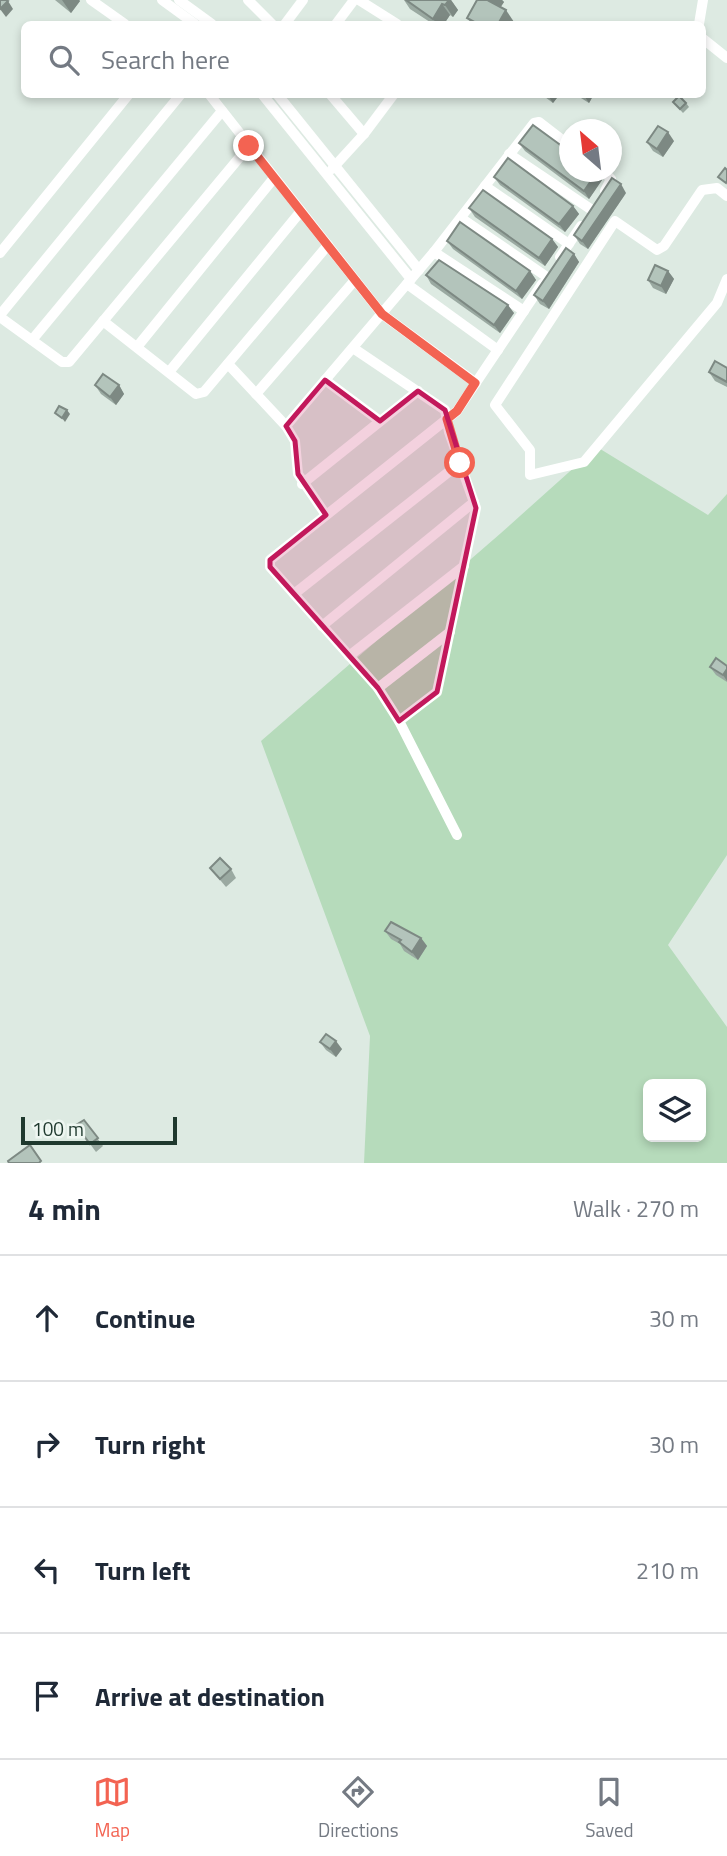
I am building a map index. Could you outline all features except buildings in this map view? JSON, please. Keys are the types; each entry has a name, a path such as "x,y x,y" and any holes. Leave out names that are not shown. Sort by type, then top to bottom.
{"street":[{"path":"91,0 121,21"},
{"path":"162,0 191,21"},
{"path":"179,0 208,21"},
{"path":"287,21 303,0"},
{"path":"339,21 357,0 390,21"},
{"path":"700,21 703,0"},
{"path":"251,1 269,21"},
{"path":"706,41 727,58"},
{"path":"0,253 126,98"},
{"path":"178,98 0,316 62,362 69,362 249,146"},
{"path":"212,98 382,314 475,383"},
{"path":"265,98 409,281 498,349"},
{"path":"280,98 419,270"},
{"path":"334,98 364,134"},
{"path":"327,174 364,134 391,98"},
{"path":"32,340 222,111"},
{"path":"286,426 434,252 537,122 559,138"},
{"path":"509,154 592,209"},
{"path":"137,347 274,177"},
{"path":"457,835 378,688 270,568 270,560 457,411 610,182"},
{"path":"485,186 569,244"},
{"path":"727,195 717,188 702,190 664,246 657,250 615,221 495,405 530,450 530,475 584,462 717,303 727,279"},
{"path":"169,372 301,211"},
{"path":"461,218 547,276"},
{"path":"103,321 196,394 200,394 328,245"},
{"path":"434,252 524,311"},
{"path":"256,394 355,280"},
{"path":"353,348 445,410 476,508 437,692 398,721"},
{"path":"228,363 286,426 295,441 298,474 302,484 326,515"},
{"path":"325,380 380,421"},
{"path":"302,484 418,391"},
{"path":"294,594 460,463"},
{"path":"322,626 474,502"},
{"path":"349,656 464,566"},
{"path":"378,688 450,632"}],"highlighted area":[{"path":"325,380 380,421 418,391 445,410 476,508 437,692 399,721 378,688 270,567 270,560 326,515 298,474 295,441 286,426"}],"green space":[{"path":"597,447 708,515 727,494 727,855 668,945 727,1027 727,1163 364,1163 370,1036 261,741"}],"route":[{"path":"249,146 382,314 475,383 457,411 447,419 460,463"}]}
